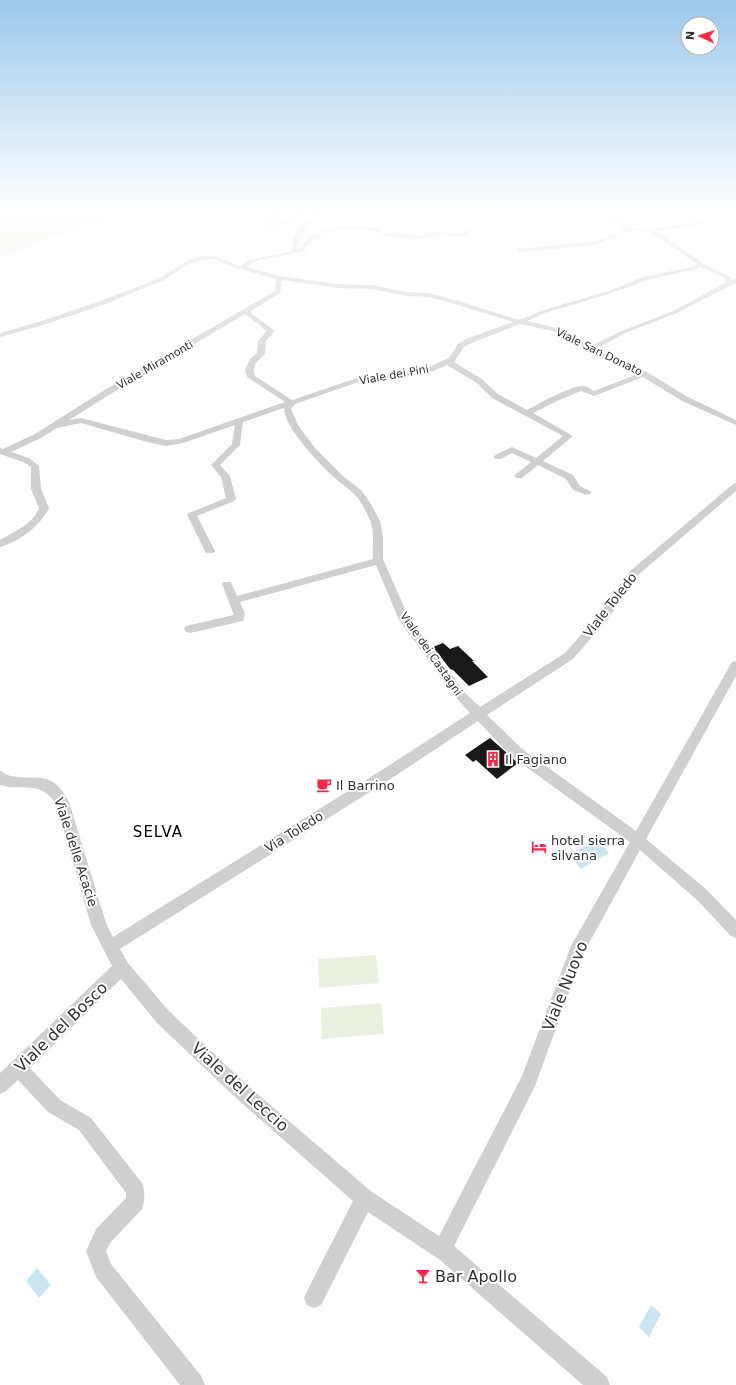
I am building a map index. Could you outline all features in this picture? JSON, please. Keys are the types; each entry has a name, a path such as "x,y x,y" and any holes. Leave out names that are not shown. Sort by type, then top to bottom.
{"street":[{"name":"Viale San Donato","path":"0,335 35,326 101,304 164,278"},
{"name":"Viale San Donato","path":"279,278 337,286 372,287 407,294 428,295 450,300 520,322 555,329 590,349 644,374 685,399 736,423"},
{"name":"Viale Miramonti","path":"5,452 53,426 106,393 278,292 279,278"},
{"name":"Viale dei Pini","path":"53,426 81,420 150,440 166,443 186,440 366,378 400,376 430,369 452,360 462,346 469,341 554,308 613,291 647,278"},
{"path":"728,278 729,279 728,284"},
{"path":"590,349 621,333 675,312 736,280"},
{"path":"247,310 249,315 271,331 262,342 261,354 253,361 249,370 251,377 292,403"},
{"path":"448,362 467,373 492,391 495,396 568,436 519,476"},
{"path":"528,413 552,399 582,388 594,394 644,374"},
{"name":"Viale dei Castagni","path":"292,403 287,409 294,425 312,450 340,478 358,492 366,504 375,521 378,536 379,561 404,617 462,697 477,714 516,752 638,840 702,895 736,931"},
{"path":"210,550 192,515 230,499 231,497 225,476 215,465 236,445 239,423 236,422"},
{"path":"498,457 512,450 570,476 576,488 587,492"},
{"path":"0,544 35,524 41,516 44,508 36,489 35,466 26,460 5,452"},
{"name":"Viale Toledo","path":"477,714 569,656 604,616 633,574 735,487"},
{"path":"235,600 379,561"},
{"path":"190,629 239,618 240,614 227,584"},
{"name":"Viale Nuovo","path":"442,1250 529,1080 576,951 736,665"},
{"name":"Via Toledo","path":"110,947 387,774 477,714"},
{"name":"Viale delle Acacie","path":"0,776 4,781 15,783 46,784 56,791 62,802 99,925 122,968"},
{"name":"Viale del Leccio","path":"122,968 163,1016 241,1090 365,1199 442,1250 599,1385"},
{"name":"Viale del Bosco","path":"0,1085 122,968"},
{"path":"18,1068 54,1106 85,1124 135,1190 135,1202 103,1236 96,1251 103,1270 194,1385"},
{"path":"314,1298 365,1199"}],"green space":[{"path":"376,955 379,983 319,988 318,959"},
{"path":"381,1003 384,1034 322,1039 321,1008"}],"water":[{"path":"597,839 609,853 581,869 569,855"},
{"path":"37,1268 51,1285 39,1298 26,1281"},
{"path":"651,1305 661,1314 650,1335 650,1338 639,1327"}],"building":[{"path":"443,643 450,649 458,646 488,677 469,686 453,670 450,669 433,647"},
{"name":"Il Fagiano","path":"490,738 518,763 497,779 476,760 473,762 465,755"}],"place":[{"name":"Il Fagiano","path":"493,759"},
{"name":"Il Barrino","path":"324,785"},
{"name":"hotel sierra silvana","path":"539,847"},
{"name":"Bar Apollo","path":"423,1276"}],"district":[{"name":"SELVA","path":"158,832"}]}
